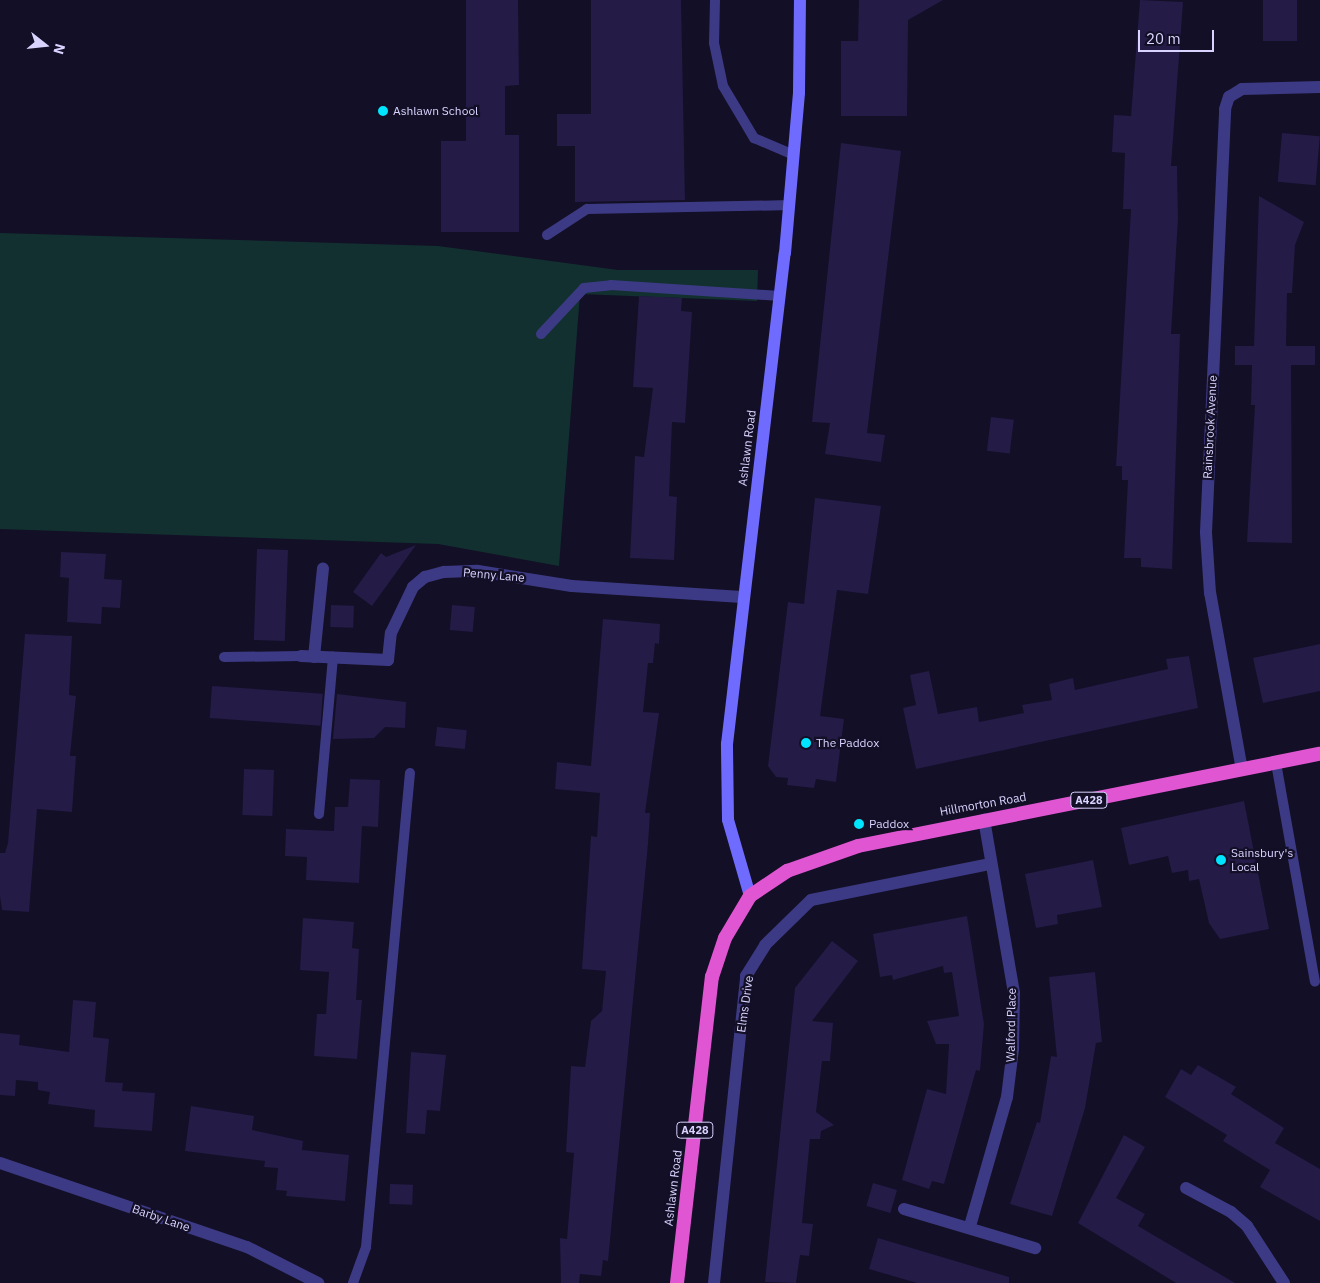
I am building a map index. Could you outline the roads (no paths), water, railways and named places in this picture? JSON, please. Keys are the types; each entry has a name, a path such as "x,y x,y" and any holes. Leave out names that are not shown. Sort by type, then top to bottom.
{"highway":[{"name":"Hillmorton Road","path":"712,977 725,938 750,896 787,871 858,846 1320,754"},
{"name":"Ashlawn Road","path":"677,1283 712,977"}],"main road":[{"name":"Ashlawn Road","path":"750,896 728,820 727,744 742,597 790,205 794,155 800,0"}],"street":[{"name":"Rainsbrook Avenue","path":"1242,770 1210,593 1206,532 1225,109 1229,96 1242,89 1320,87"},
{"path":"308,656 323,568"},
{"name":"Penny Lane","path":"308,656 388,660 391,633 413,588 424,577 444,572 478,571 572,586 742,597"},
{"name":"Walford Place","path":"970,1226 1007,1097 1014,1049 1014,993 990,864 984,820"},
{"name":"Elms Drive","path":"714,1283 746,976 764,945 811,900 990,864"},
{"name":"Barby Lane","path":"0,1163 247,1246 318,1283"},
{"path":"1186,1188 1231,1212 1247,1226 1284,1283"},
{"path":"904,1209 970,1226 1035,1248"}],"lane":[{"path":"716,0 714,43 723,86 754,138 794,155"},
{"path":"547,235 587,210 790,205"},
{"path":"541,334 584,288 611,285 780,296"},
{"path":"224,657 308,656"},
{"path":"319,814 333,658"},
{"path":"1276,763 1315,982"},
{"path":"353,1283 366,1247 410,773"}],"place":[{"name":"Ashlawn School","path":"383,111"},
{"name":"The Paddox","path":"806,743"},
{"name":"Paddox","path":"859,824"},
{"name":"Sainsbury's Local","path":"1221,860"}]}
